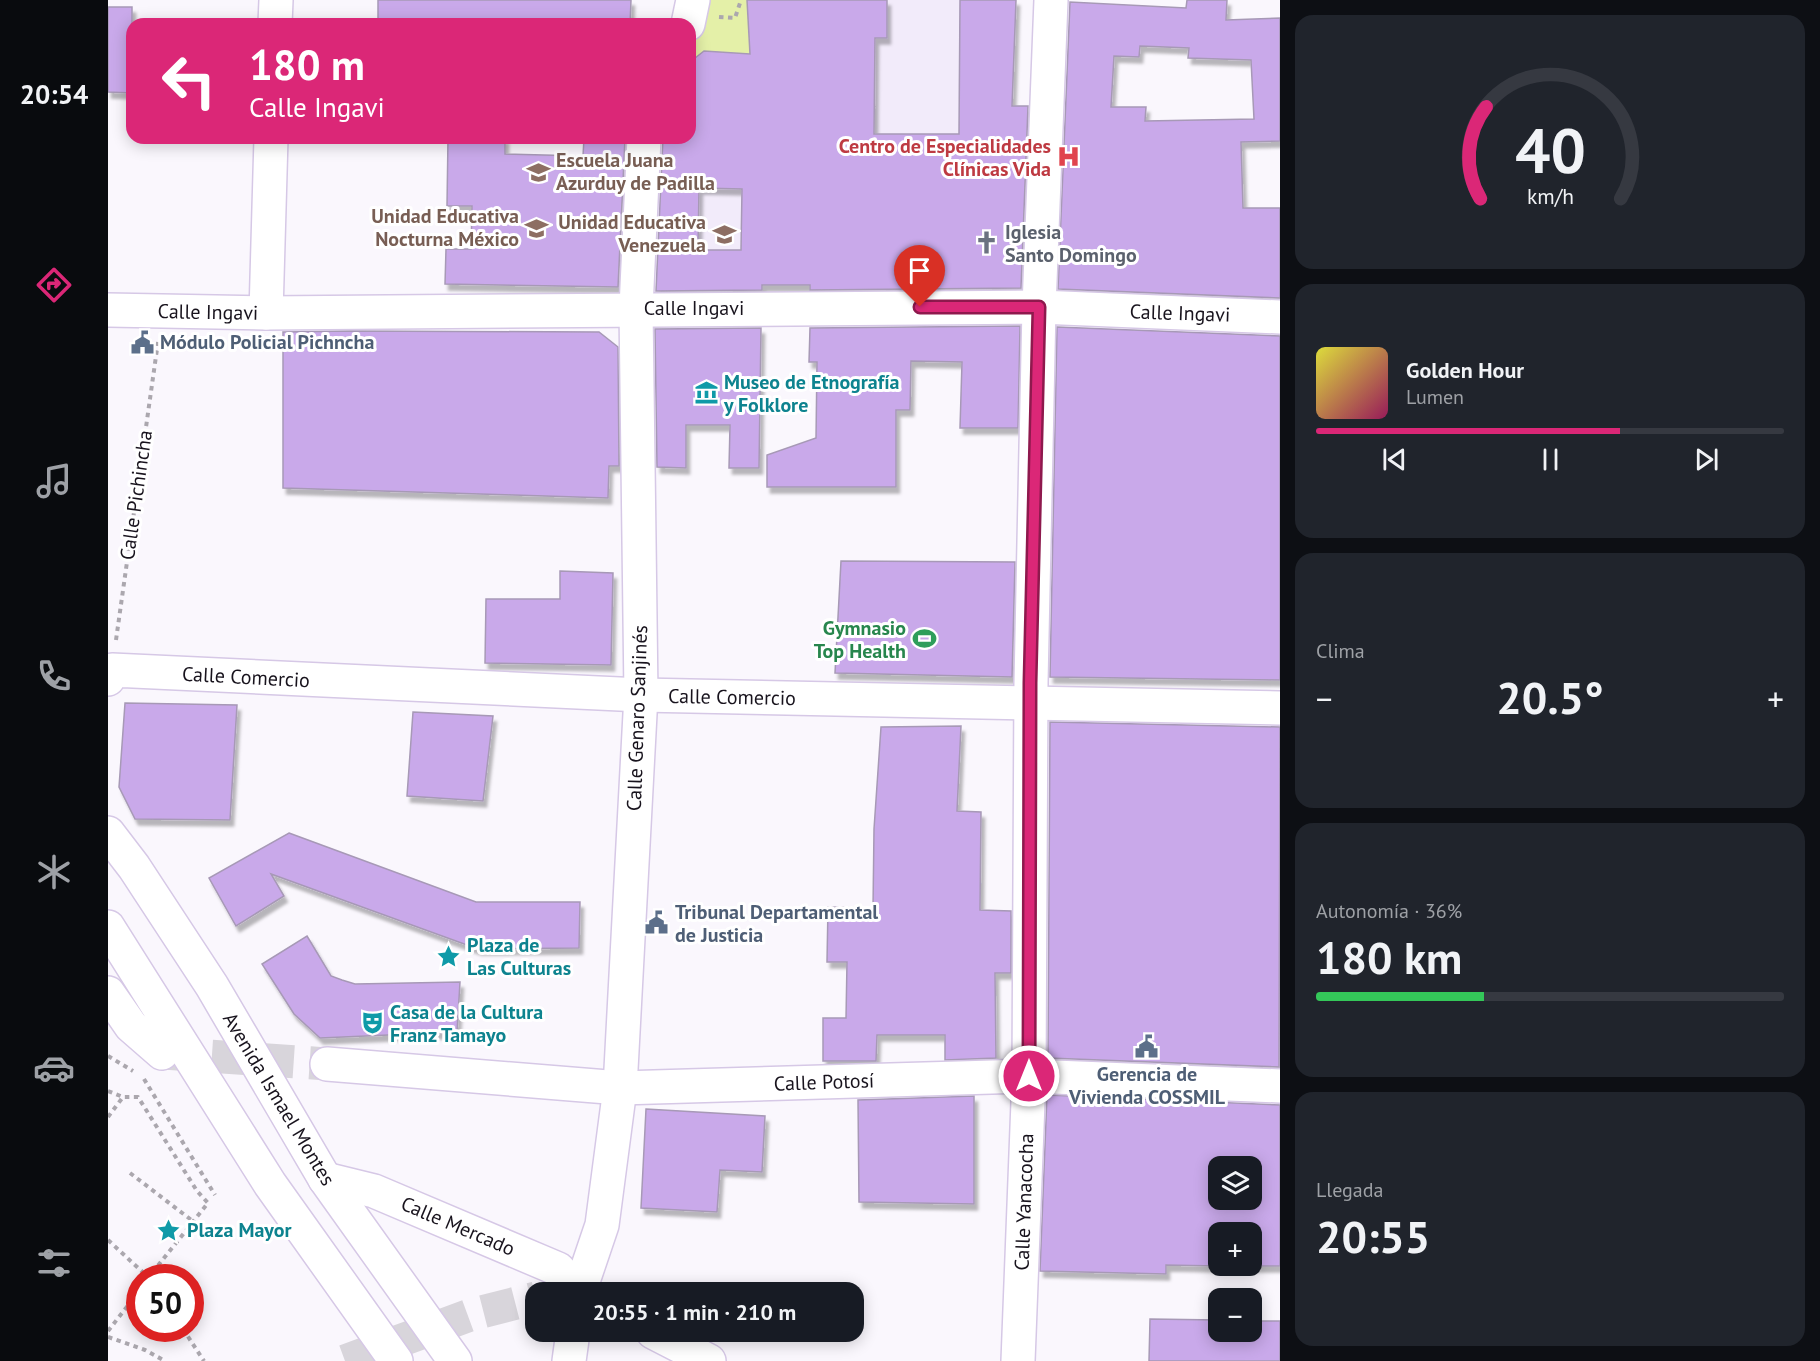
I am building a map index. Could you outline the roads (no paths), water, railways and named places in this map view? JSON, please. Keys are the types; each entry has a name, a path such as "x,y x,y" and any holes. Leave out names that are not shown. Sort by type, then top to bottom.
{"street":[{"path":"275,18 276,0"},
{"path":"689,18 693,0"},
{"name":"Calle Yanacocha","path":"1018,1361 1029,1076 1031,702 1039,307 1051,0"},
{"path":"266,313 271,144"},
{"name":"Calle Genaro Sanjinés","path":"582,1282 602,1225 620,1088 641,695 623,451 636,308 644,144"},
{"name":"Calle Ingavi","path":"108,310 266,313 436,322 636,308 1039,307 1280,317"},
{"name":"Calle Comercio","path":"110,675 641,695 1280,708"},
{"name":"Avenida Ismael Montes","path":"108,833 134,867 212,986 325,1179 455,1361"},
{"path":"108,927 270,1184 396,1361"},
{"path":"108,993 131,1026 162,1053"},
{"name":"Calle Potosí","path":"327,1065 620,1088 1029,1076 1280,1086"},
{"name":"Calle Mercado","path":"325,1179 374,1191 558,1269 569,1282"},
{"path":"569,1361 572,1342"},
{"path":"672,1342 709,1361"}],"tunnel":[{"path":"163,1053 327,1064"},
{"path":"345,1361 470,1315 525,1301"}],"place":[{"name":"Centro de Especialidades Clínicas Vida","path":"1069,157"},
{"name":"Escuela Juana Azurduy de Padilla","path":"538,172"},
{"name":"Unidad Educativa Nocturna México","path":"537,228"},
{"name":"Unidad Educativa Venezuela","path":"724,234"},
{"name":"Iglesia Santo Domingo","path":"987,243"},
{"name":"Módulo Policial Pichncha","path":"142,342"},
{"name":"Museo de Etnografía y Folklore","path":"706,393"},
{"name":"Gymnasio Top Health","path":"924,639"},
{"name":"Tribunal Departamental de Justicia","path":"657,923"},
{"name":"Plaza de Las Culturas","path":"449,956"},
{"name":"Casa de la Cultura Franz Tamayo","path":"372,1023"},
{"name":"Gerencia de Vivienda COSSMIL","path":"1147,1047"},
{"name":"Plaza Mayor","path":"169,1230"}]}
